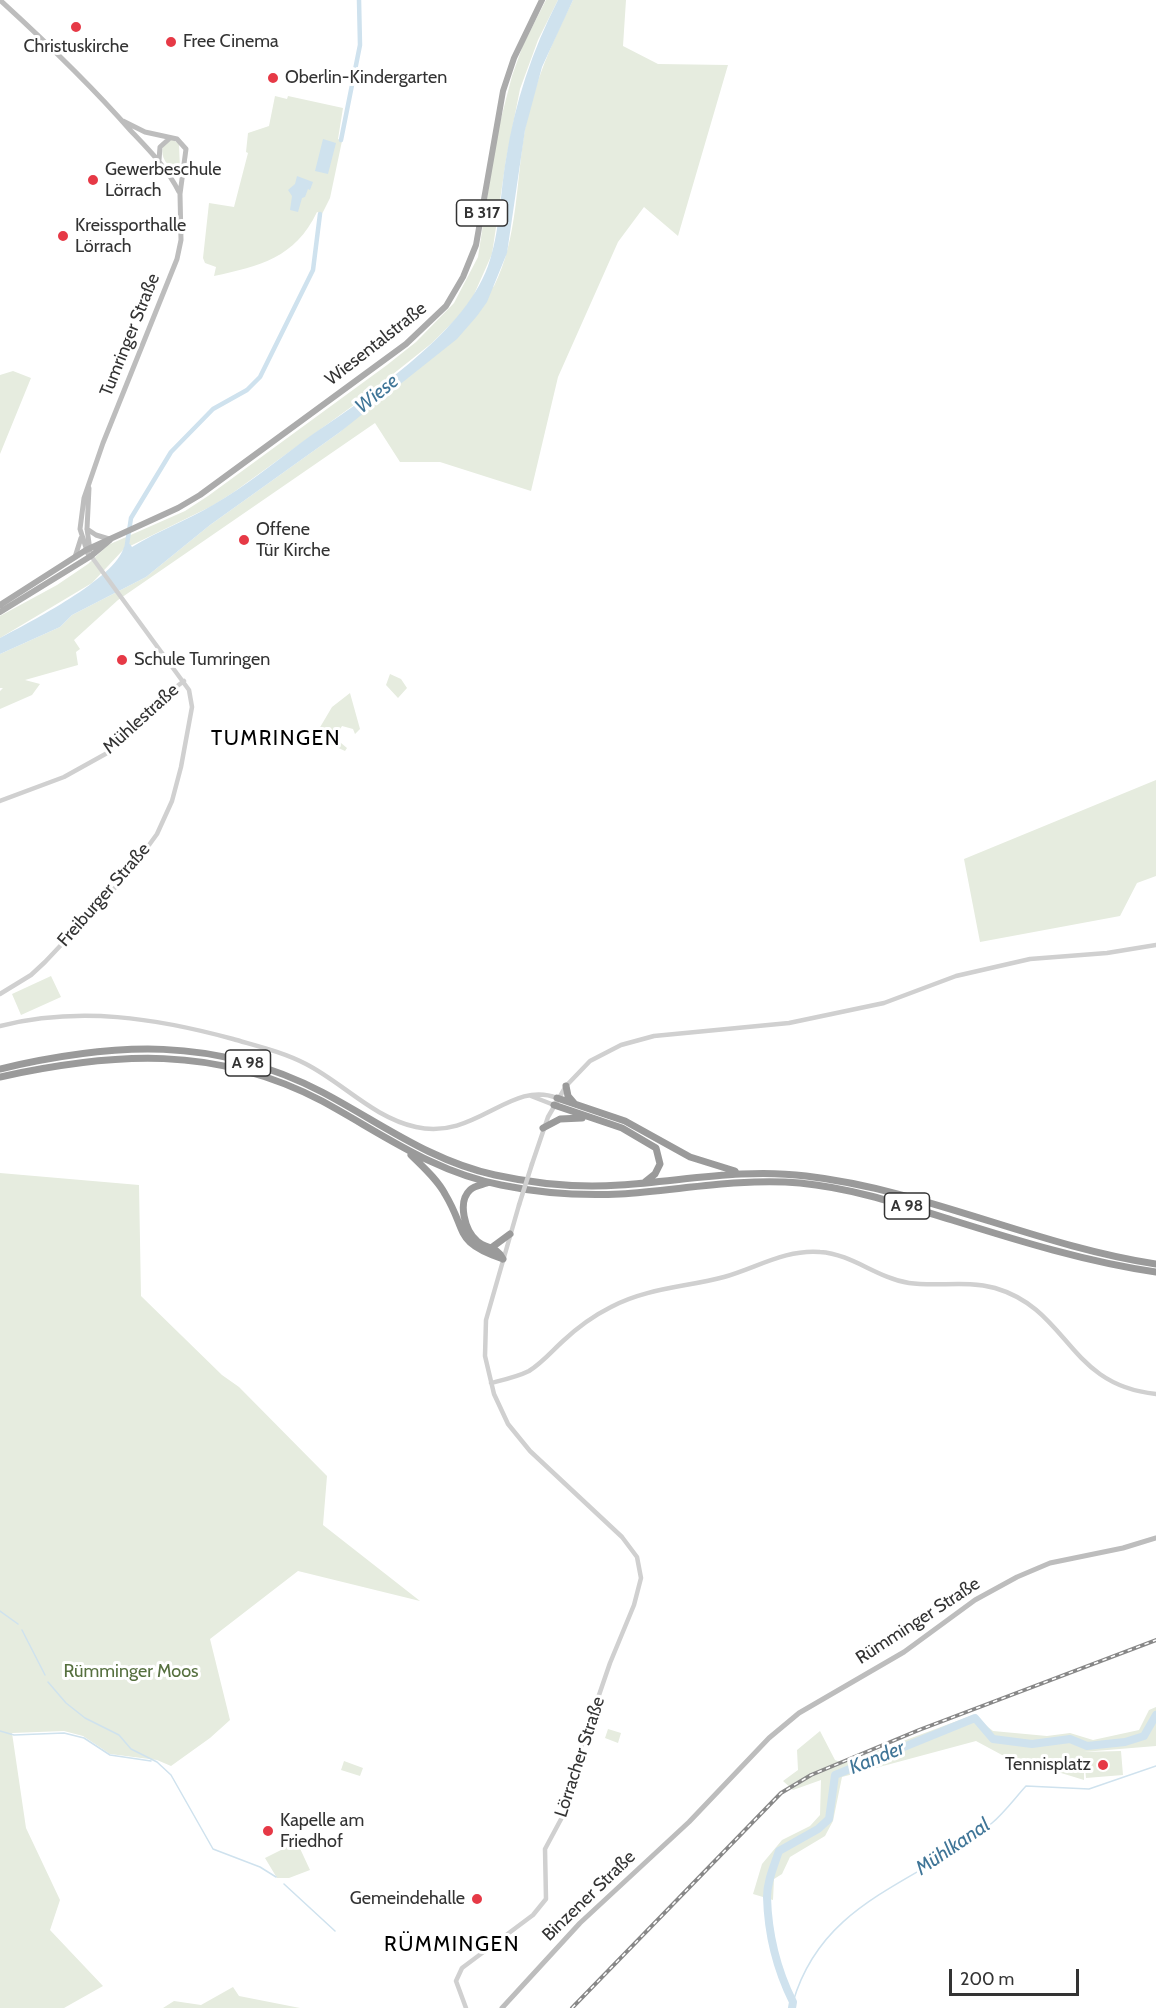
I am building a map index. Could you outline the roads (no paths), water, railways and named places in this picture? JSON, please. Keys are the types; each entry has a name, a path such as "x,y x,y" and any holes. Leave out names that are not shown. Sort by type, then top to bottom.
{"highway":[{"name":"A 98","path":"0,1069 78,1052 112,1049 205,1053 269,1069 321,1091 431,1153 494,1175 562,1185 645,1182 743,1173 802,1175 843,1181 1039,1237 1156,1264"},
{"name":"A 98","path":"0,1077 79,1061 113,1057 185,1059 260,1076 322,1102 407,1151 449,1170 488,1183 561,1194 588,1195 724,1182 802,1184 869,1196 1078,1256 1156,1272"},
{"path":"566,1086 568,1096 575,1105"},
{"path":"556,1102 587,1118 622,1128 656,1149 660,1164 655,1174 645,1182"},
{"path":"556,1102 575,1105 632,1124 690,1157 743,1173"},
{"path":"543,1128 560,1119 587,1118"},
{"path":"407,1151 445,1193 460,1231 468,1243 478,1250 503,1259"},
{"path":"488,1183 471,1189 463,1206 472,1238 499,1252 503,1259"},
{"path":"491,1248 510,1234"}],"main road":[{"name":"Tumringer Straße","path":"0,0 80,75 123,120 169,172 180,194"},
{"name":"Wiesentalstraße","path":"111,538 178,508 217,483 406,344 446,306 463,277 476,245 503,92 514,58 542,0"},
{"path":"123,120 145,132 173,137"},
{"name":"Tumringer Straße","path":"91,556 81,537 89,483 177,259 181,232 180,194 186,149 173,137"},
{"path":"159,160 162,143 173,137"},
{"path":"169,172 182,175"},
{"name":"Tumringer Straße","path":"85,507 88,549"},
{"path":"87,529 96,535 111,538"},
{"path":"75,557 81,537"},
{"name":"B 317","path":"0,605 88,549 111,538"},
{"name":"B 317","path":"0,612 91,556 111,538"},
{"name":"Rümminger Straße","path":"701,1809 786,1723 825,1696 904,1652 996,1588 1050,1563 1123,1548 1156,1538"},
{"name":"Binzener Straße","path":"502,2008 553,1951 701,1809"}],"street":[{"name":"Freiburger Straße","path":"0,994 30,975 51,956 132,869 157,834 176,786 190,722 192,701 184,681 91,556"},
{"name":"Mühlestraße","path":"0,801 64,777 109,752 160,699 184,681"},
{"name":"Lörracher Straße","path":"466,2008 456,1981 462,1968 533,1915 546,1899 548,1843 567,1808 576,1762 613,1656 633,1608 641,1578 637,1557 606,1520 545,1465 508,1424 490,1383 485,1356 485,1332 510,1234 543,1128 566,1086 597,1056 621,1045 646,1038 789,1023 884,1004 956,976 1030,959 1107,953 1156,945"},
{"path":"0,1026 44,1017 94,1015 136,1017 195,1029 291,1057 319,1071 390,1118 421,1128 440,1129 471,1123 516,1099 529,1095 547,1094 556,1102"},
{"path":"490,1383 528,1371 592,1317 636,1296 723,1277 784,1256 821,1252 837,1255 906,1283 976,1284 1009,1293 1047,1318 1080,1359 1103,1378 1129,1390 1156,1394"}],"water":[{"name":"Wiese","path":"558,0 573,0 542,67 525,130 507,253 487,302 477,316 457,339 340,432 210,525 146,577 72,615 60,627 0,654 0,638 50,611 89,586 117,559 124,547 130,544 132,547 225,498 247,483 381,386 434,341 457,317 475,292 488,266 495,240 506,159 520,97 532,58"},
{"path":"323,139 336,143 328,174 315,171"},
{"path":"297,176 313,182 310,190 308,189 305,197 302,198 298,212 290,210 292,196 288,190 295,184"}],"waterway":[{"path":"341,140 360,45 359,0"},
{"path":"126,551 131,518 171,452 213,409 247,390 260,377 313,270 320,214"},
{"path":"0,1611 18,1624"},
{"path":"22,1630 45,1675"},
{"path":"48,1682 66,1703 85,1718 119,1735 131,1749 157,1762 171,1775 213,1849 260,1867 276,1877"},
{"name":"Kander","path":"792,2008 793,2002 782,1977 771,1938 768,1885 779,1851 818,1829 829,1819 835,1775 975,1718 993,1739 1032,1744 1070,1739 1087,1746 1125,1742 1144,1736 1156,1715"},
{"path":"0,1731 14,1735 64,1733 84,1738 110,1755 151,1761"},
{"name":"Mühlkanal","path":"793,2002 807,1967 826,1939 850,1916 992,1823 1026,1786 1089,1789 1156,1766"},
{"path":"284,1884 335,1931"}],"railway":[{"path":"572,2008 781,1793 811,1775 919,1730 1156,1640"}],"place":[{"name":"Christuskirche","path":"76,27"},
{"name":"Free Cinema","path":"171,42"},
{"name":"Oberlin-Kindergarten","path":"273,78"},
{"name":"Gewerbeschule Lörrach","path":"93,180"},
{"name":"Kreissporthalle Lörrach","path":"63,236"},
{"name":"Offene Tür Kirche","path":"244,540"},
{"name":"Schule Tumringen","path":"122,660"},
{"name":"Tennisplatz","path":"1103,1765"},
{"name":"Kapelle am Friedhof","path":"268,1831"},
{"name":"Gemeindehalle","path":"477,1899"}],"district":[{"name":"TUMRINGEN","path":"276,739"},
{"name":"RÜMMINGEN","path":"452,1945"}],"park label":[{"name":"Rümminger Moos","path":"131,1672"}]}
